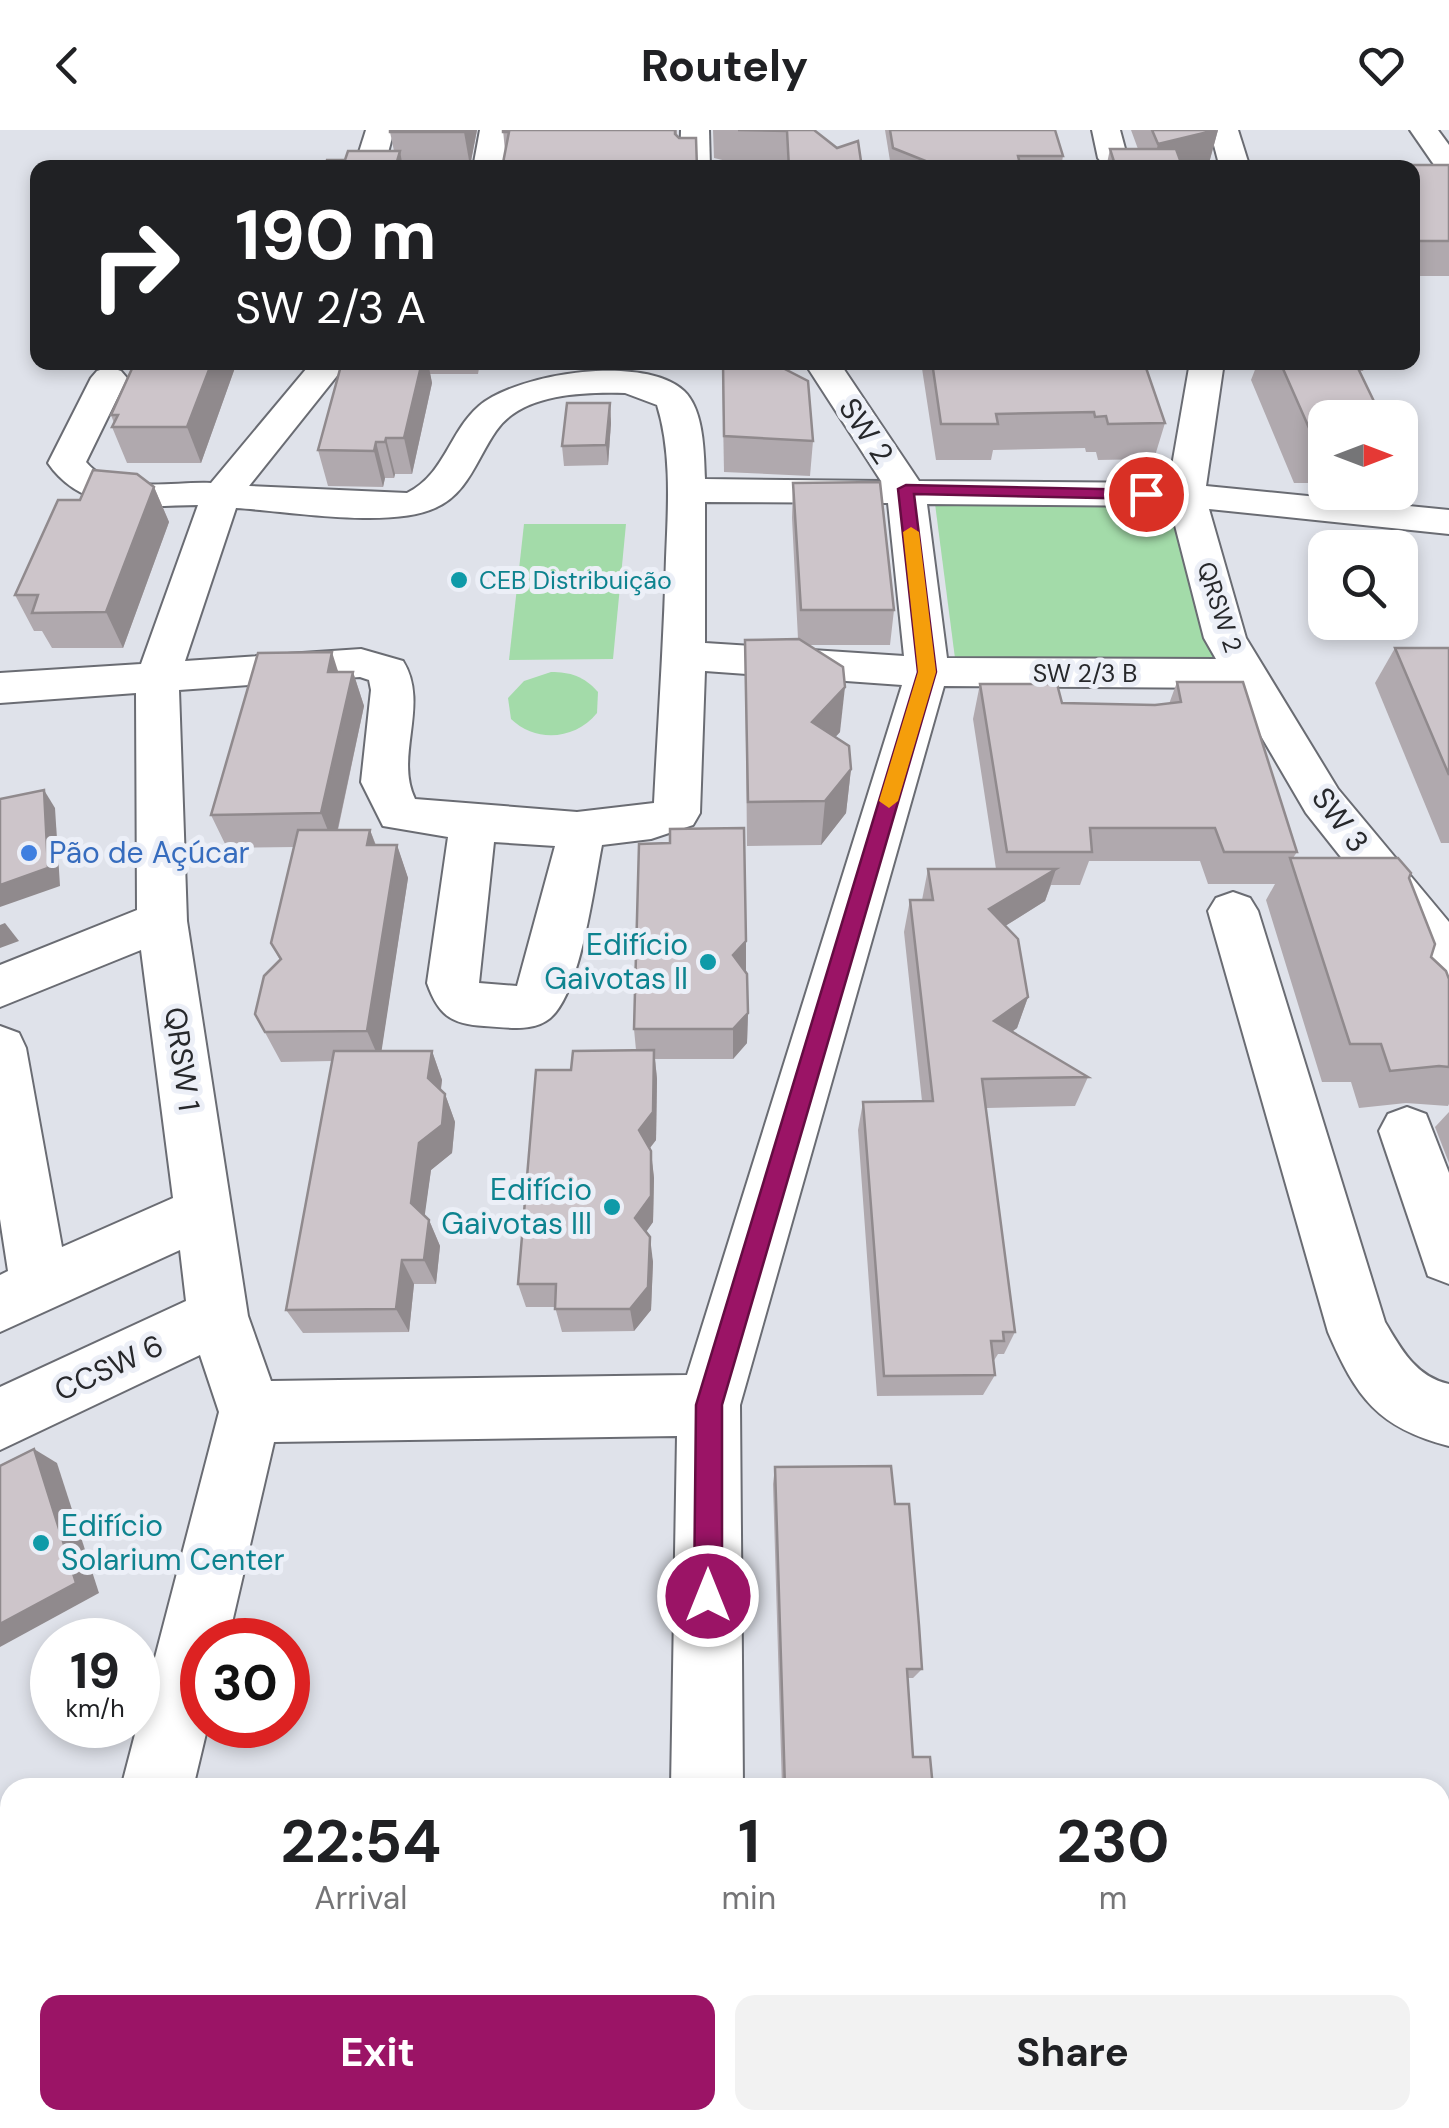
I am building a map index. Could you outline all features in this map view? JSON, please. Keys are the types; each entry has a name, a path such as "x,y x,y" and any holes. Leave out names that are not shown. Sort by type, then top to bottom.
{"street":[{"path":"371,160 380,130"},
{"path":"489,160 494,130"},
{"path":"695,160 696,130"},
{"path":"1106,130 1116,160"},
{"path":"1224,130 1233,160"},
{"path":"1424,130 1449,166"},
{"path":"1420,178 1449,178"},
{"name":"QRSW 1","path":"250,1412 218,1316 162,921 158,680 222,495 324,370"},
{"name":"SW 2","path":"707,1778 709,1405 927,672 906,489 826,370"},
{"name":"QRSW 2","path":"1206,370 1186,495 1225,638 1244,674"},
{"path":"0,688 362,664 388,671 393,690 384,782 399,814 583,827 651,825 676,813 687,490 680,410 670,396 593,372 528,394 489,415 449,482 416,503 326,504 118,492 91,487 74,476 68,463 109,378"},
{"path":"687,490 906,489 1186,495 1449,522"},
{"name":"SW 2/3 B","path":"683,656 927,672 1244,674"},
{"name":"SW 3","path":"1244,674 1322,800 1449,958"},
{"path":"473,822 453,983 458,997 471,1004 527,1007 540,997 545,986 583,827"},
{"path":"1233,911 1358,1332 1391,1389 1430,1412 1449,1415"},
{"path":"0,987 162,921"},
{"path":"0,1048 20,1296 204,1210"},
{"path":"1406,1131 1449,1257"},
{"name":"CCSW 6","path":"0,1419 218,1316"},
{"path":"159,1778 250,1412 709,1405"}],"green space":[{"path":"934,496 1178,499 1226,667 956,666"},
{"path":"524,524 626,524 613,659 509,660"},
{"path":"551,672 587,682 598,692 597,713 578,729 543,735 511,719 508,698 524,681"}],"building":[{"path":"390,130 465,130 390,132"},
{"path":"675,130 679,138 696,138 697,160 504,160 509,132 503,132"},
{"path":"738,130 814,130 837,148 858,141 861,160 789,160 787,131"},
{"path":"890,130 1055,130 1063,156 923,160 893,148"},
{"path":"1152,130 1216,130 1158,144"},
{"path":"1110,149 1176,149 1180,160 1113,160"},
{"path":"348,151 400,151 397,160 345,160"},
{"path":"1420,165 1449,165 1449,241 1420,241"},
{"path":"131,370 209,370 187,427 112,427 118,415 111,415"},
{"path":"340,370 420,370 404,438 376,442 374,451 318,450"},
{"path":"723,370 787,370 808,381 813,441 724,436"},
{"path":"933,370 1147,370 1165,423 1108,424 1106,416 1095,417 1094,412 996,414 998,424 941,424"},
{"path":"1284,370 1359,370 1373,400 1308,400 1308,426"},
{"path":"567,403 610,403 606,445 562,446"},
{"path":"93,470 137,474 154,487 106,612 32,613 38,595 15,595 58,500 80,500"},
{"path":"880,482 894,610 801,610 793,483"},
{"path":"799,639 843,667 845,687 812,722 849,746 851,769 825,801 748,802 745,640"},
{"path":"1395,648 1449,648 1449,775"},
{"path":"332,652 328,672 353,672 321,813 211,815 258,653"},
{"path":"1177,682 1243,682 1297,852 1224,852 1215,828 1090,828 1092,852 1007,852 980,684 1057,684 1062,703 1155,705 1181,702"},
{"path":"44,790 48,868 0,885 0,799"},
{"name":"Edifício Gaivotas II","path":"744,828 746,941 733,955 747,974 748,1013 733,1029 634,1029 639,844 670,843 670,829"},
{"path":"298,830 370,830 367,845 397,845 367,1031 265,1032 255,1014 264,976 281,959 271,943"},
{"path":"1290,858 1398,858 1411,873 1409,878 1435,944 1431,957 1449,979 1449,1067 1390,1071 1381,1044 1350,1044"},
{"path":"928,869 1056,869 989,909 1018,939 1028,997 994,1021 1088,1077 982,1079 1015,1332 1003,1332 1004,1341 991,1341 995,1375 884,1376 863,1102 933,1101 910,900 933,900"},
{"name":"Edifício Gaivotas III","path":"654,1050 653,1112 639,1130 651,1151 651,1196 635,1218 650,1237 648,1287 630,1309 555,1309 556,1284 518,1284 536,1070 571,1070 573,1051"},
{"path":"334,1051 432,1051 428,1078 445,1094 442,1125 419,1143 411,1203 429,1220 424,1260 402,1260 396,1309 286,1310"},
{"name":"Edifício Solarium Center","path":"34,1449 76,1583 0,1624 0,1466"},
{"path":"891,1466 895,1504 909,1504 919,1625 922,1669 907,1669 913,1757 930,1757 932,1778 785,1778 775,1467"}],"slow traffic":[{"path":"889,801 927,672 911,532"}],"place":[{"name":"CEB Distribuição","path":"459,580"},
{"name":"Pão de Açúcar","path":"29,853"},
{"name":"Edifício Gaivotas II","path":"708,962"},
{"name":"Edifício Gaivotas III","path":"612,1207"},
{"name":"Edifício Solarium Center","path":"41,1543"}],"route":[{"path":"708,1596 709,1405 927,672 906,489 1146,494"}]}
